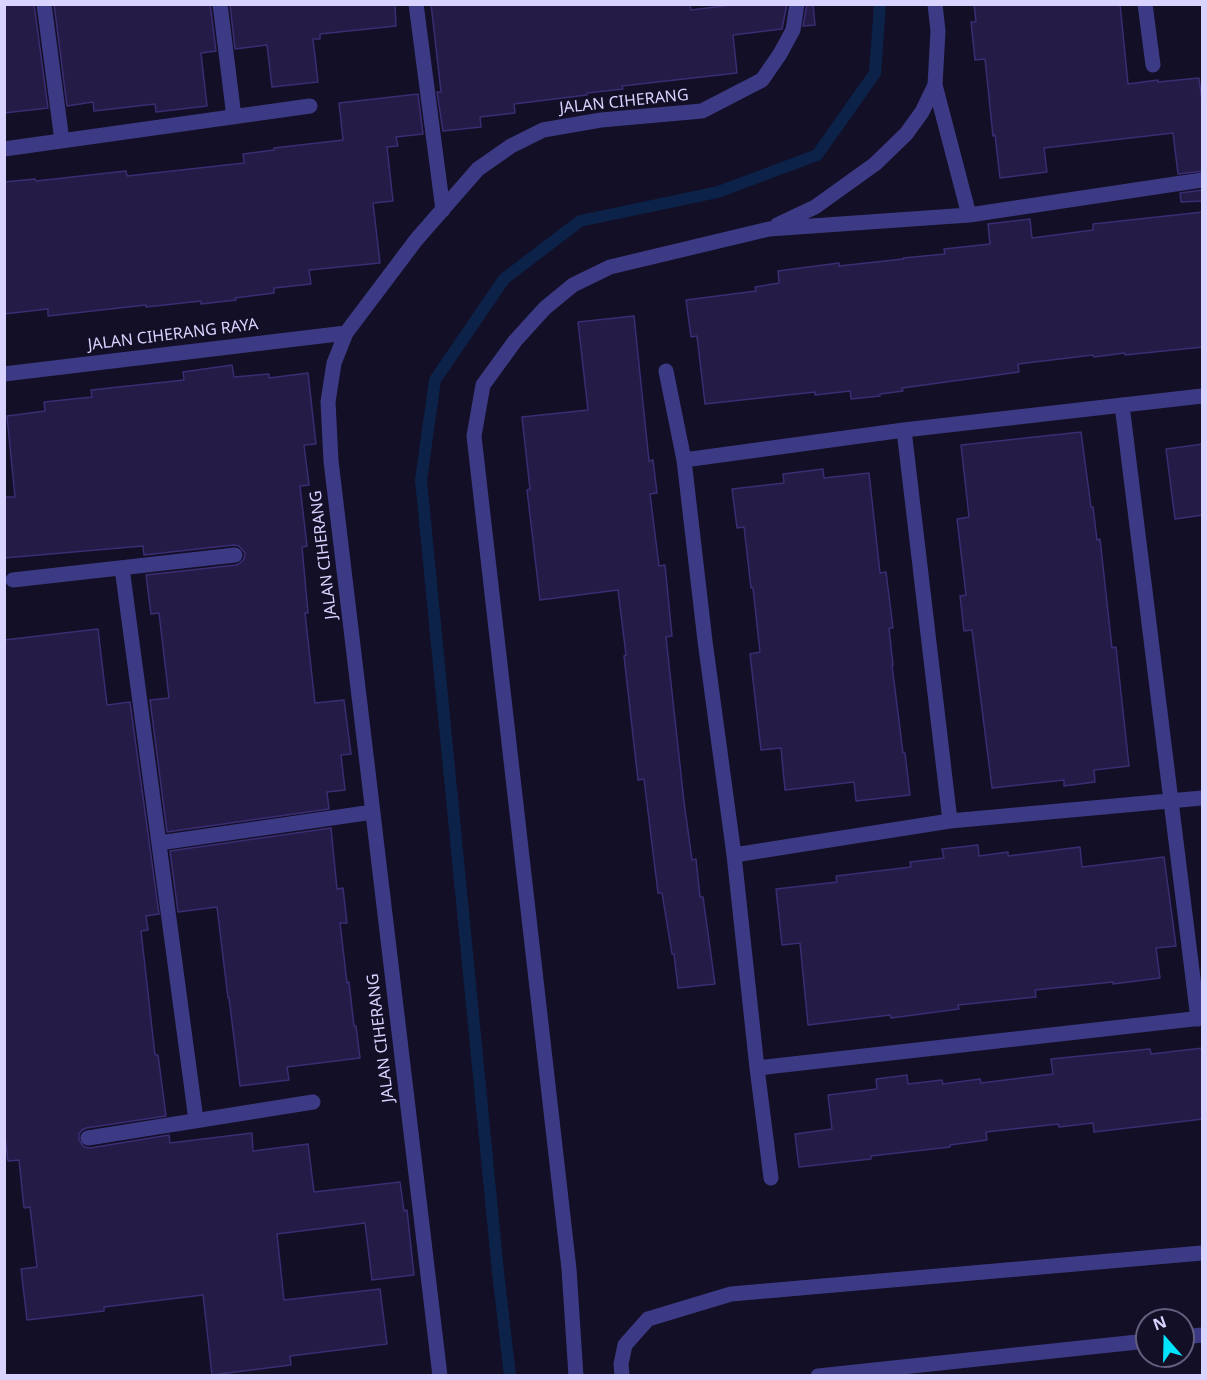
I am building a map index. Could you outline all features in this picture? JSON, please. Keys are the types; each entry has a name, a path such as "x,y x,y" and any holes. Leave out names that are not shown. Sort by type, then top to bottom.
{"street":[{"path":"44,4 62,141"},
{"path":"220,4 234,117"},
{"path":"416,4 443,210"},
{"name":"JALAN CIHERANG","path":"440,1373 331,461 328,402 334,363 346,333 416,240 478,169 511,146 543,130 601,120 702,111 762,80 793,30 797,4"},
{"path":"935,4 938,31 935,85 969,215"},
{"path":"1145,4 1152,64"},
{"path":"769,229 815,207 875,164 906,134 922,112 935,85"},
{"path":"4,149 310,106"},
{"path":"576,1376 569,1269 474,436 483,385 515,341 545,308 573,285 610,267 769,229 969,215 1203,180"},
{"name":"JALAN CIHERANG RAYA","path":"4,374 346,333"},
{"path":"666,371 684,460 705,641 734,855 771,1178"},
{"path":"684,460 904,430 1203,396"},
{"path":"757,1068 1200,1018 1122,405"},
{"path":"904,430 950,821"},
{"path":"14,580 236,555"},
{"path":"122,568 196,1120"},
{"path":"734,855 950,821 1203,798"},
{"path":"159,843 373,812"},
{"path":"88,1138 313,1102"},
{"path":"622,1376 621,1364 625,1345 648,1319 731,1294 1203,1252"},
{"path":"818,1376 948,1369 1135,1343"}],"building":[{"path":"4,4 34,4 48,108 4,113"},
{"path":"54,4 210,4 216,51 201,53 207,106 156,112 155,104 94,111 93,102 67,106"},
{"path":"230,4 395,4 396,26 320,34 320,39 313,39 318,82 272,87 267,45 235,49"},
{"path":"431,4 690,4 691,10 739,4 787,4 782,29 733,35 737,73 622,86 623,89 514,104 515,113 480,117 481,127 443,131 437,92 441,92"},
{"path":"807,4 813,4 815,25 803,26"},
{"path":"974,4 1120,4 1128,84 1199,78 1203,109 1203,171 1178,174 1173,133 1044,148 1047,172 1000,178 985,59 975,60 971,22 976,22"},
{"path":"418,94 423,134 396,137 398,146 387,147 393,201 373,203 380,263 309,270 311,284 274,288 274,293 235,298 236,300 201,304 201,301 146,307 146,305 48,316 48,309 4,314 4,182 35,179 36,181 126,171 127,176 244,163 243,154 343,140 339,103"},
{"path":"1203,190 1203,201 1181,202 1180,193"},
{"path":"1203,212 1203,347 1125,355 1125,353 1094,357 1093,355 1018,364 1019,372 902,388 903,391 880,394 880,396 851,399 850,391 815,395 815,392 705,404 697,336 691,337 686,300 756,291 755,287 779,283 778,271 945,254 944,249 990,244 988,224 1030,219 1032,238 1093,230 1093,224"},
{"path":"634,316 649,461 653,460 657,493 650,494 659,566 665,565 672,636 666,637 684,802 692,860 696,859 700,897 703,897 715,984 678,988 662,893 658,893 644,779 638,780 618,590 540,600 527,490 530,489 522,417 588,410 578,322"},
{"path":"232,365 234,377 269,374 269,378 308,373 316,444 304,445 309,485 300,486 307,546 302,547 308,613 305,613 315,703 344,700 351,754 341,755 345,790 327,792 329,809 167,832 150,700 169,698 159,613 151,614 146,575 236,565 244,559 245,553 239,546 234,545 144,555 143,546 4,558 4,497 15,497 7,416 45,411 44,402 92,397 91,390 184,380 183,372"},
{"path":"1081,432 1091,507 1093,507 1097,540 1100,539 1112,648 1116,647 1129,766 1094,770 1095,782 1064,786 1064,780 992,788 972,630 964,631 960,596 966,595 957,519 969,517 961,445"},
{"path":"1203,444 1203,515 1175,519 1166,449"},
{"path":"823,469 824,478 869,473 880,573 886,572 893,628 889,628 892,665 910,795 856,801 854,782 785,790 781,748 761,750 750,654 760,652 753,588 751,588 744,527 737,528 732,489 784,483 783,474"},
{"path":"98,629 107,705 130,702 159,914 146,916 148,930 141,931 155,1055 158,1055 166,1116 86,1128 79,1134 79,1140 84,1147 90,1148 169,1135 170,1143 252,1133 253,1151 308,1144 314,1192 400,1182 404,1211 407,1210 414,1275 372,1280 365,1223 277,1234 284,1300 380,1289 387,1344 290,1356 291,1365 212,1375 203,1295 104,1307 104,1311 27,1320 21,1269 37,1267 30,1207 24,1208 19,1160 8,1161 4,1128 4,640"},
{"path":"331,828 337,889 343,888 347,923 340,923 347,983 349,982 360,1058 287,1067 289,1080 240,1086 217,907 178,912 170,851"},
{"path":"978,845 979,856 1008,852 1008,856 1080,847 1082,867 1164,857 1176,946 1156,948 1160,978 1035,990 1036,997 958,1005 959,1009 808,1025 800,943 782,945 776,889 837,882 836,876 911,867 910,862 944,858 942,849"},
{"path":"1203,1048 1203,1119 1094,1132 1093,1123 1059,1127 1058,1124 986,1132 987,1140 950,1145 950,1147 799,1167 795,1134 832,1129 828,1095 877,1089 876,1079 907,1075 908,1084 942,1080 943,1084 980,1079 981,1083 1053,1074 1051,1059 1150,1049 1151,1054"}],"waterway":[{"path":"510,1376 421,480 435,380 504,279 580,221 718,192 817,155 875,73 880,4"}]}
